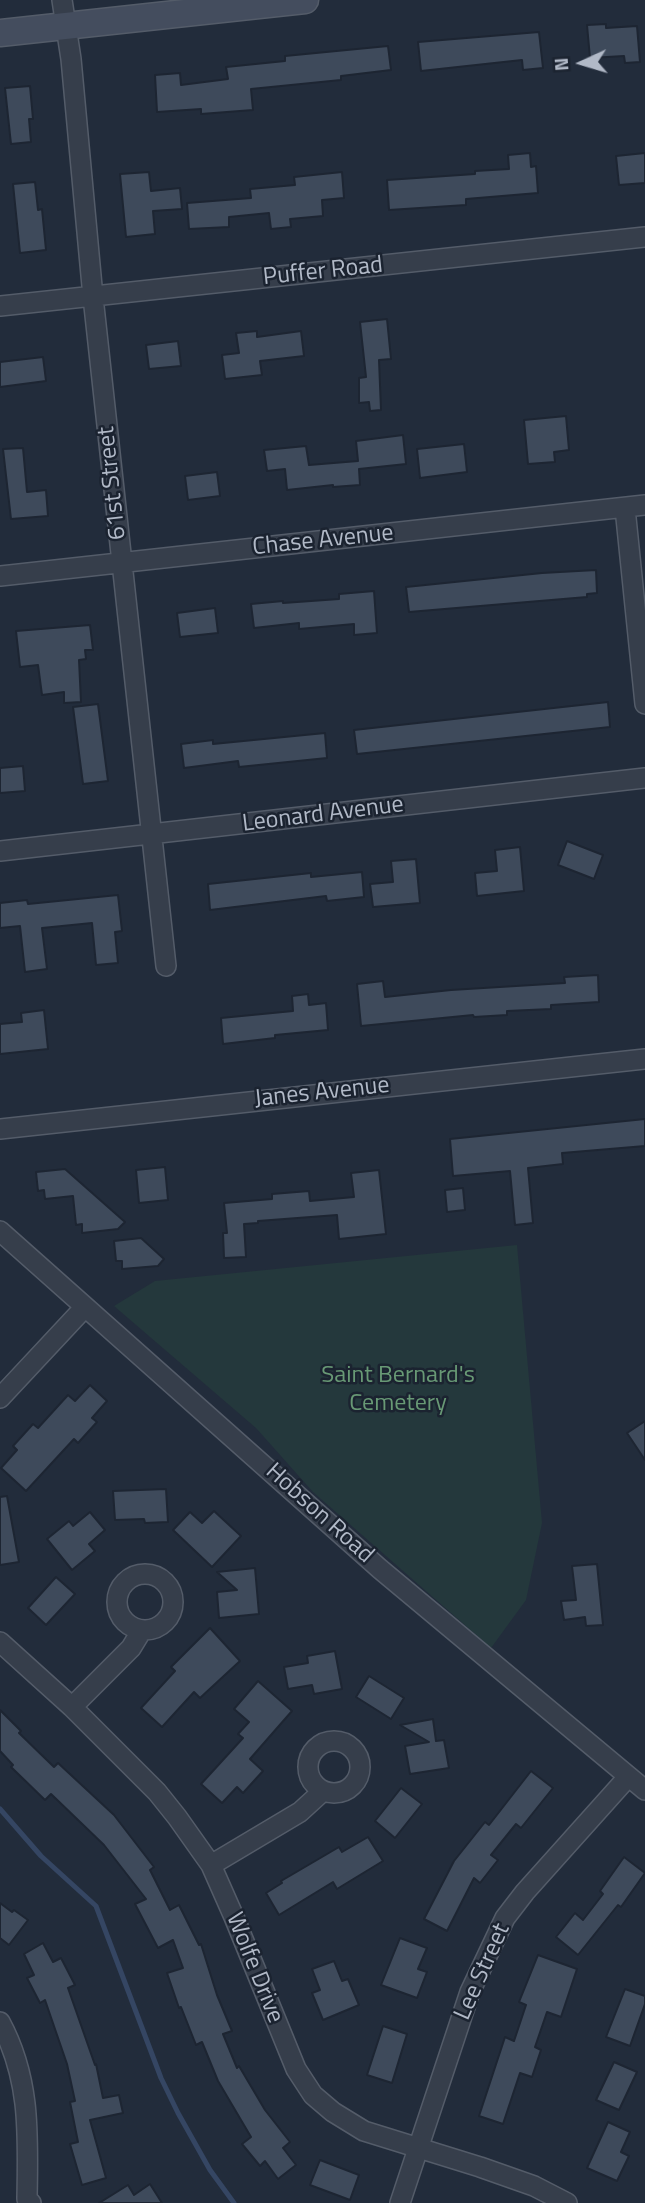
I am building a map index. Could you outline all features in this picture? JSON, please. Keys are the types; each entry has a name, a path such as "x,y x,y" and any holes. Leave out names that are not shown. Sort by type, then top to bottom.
{"main road":[{"path":"0,33 305,0"}],"street":[{"name":"61st Street","path":"62,0 71,59 93,296 166,966"},
{"name":"Puffer Road","path":"0,306 645,237"},
{"name":"Chase Avenue","path":"0,576 645,506"},
{"path":"625,508 645,704"},
{"name":"Leonard Avenue","path":"0,851 645,778"},
{"name":"Janes Avenue","path":"0,1129 645,1059"},
{"name":"Hobson Road","path":"0,1231 380,1569 645,1790"},
{"path":"0,1398 85,1307"},
{"path":"72,1707 131,1648 142,1630"},
{"name":"Wolfe Drive","path":"0,1642 72,1707 157,1792 211,1865 296,2069 313,2095 333,2112 364,2130 534,2186 567,2203"},
{"name":"Lee Street","path":"400,2203 470,1992 506,1918 525,1892 628,1777"},
{"path":"211,1865 300,1812 323,1791"},
{"path":"0,2022 13,2048 21,2074 28,2136 24,2202"}],"green space":[{"name":"Saint Bernard's Cemetery","path":"517,1245 542,1523 526,1600 491,1648 313,1492 256,1428 114,1306 155,1281"}],"building":[{"path":"606,24 606,28 637,26 640,62 625,63 624,56 590,58 587,25"},
{"path":"539,32 543,68 523,70 522,60 421,71 418,42"},
{"path":"388,46 391,70 341,76 341,80 251,89 253,110 201,114 201,109 157,112 155,75 180,73 181,85 228,79 226,67 285,61 285,56"},
{"path":"30,86 33,119 29,119 31,142 11,144 5,88"},
{"path":"530,153 531,167 536,166 538,193 466,199 466,205 389,210 387,180 509,169 508,155"},
{"path":"645,153 645,183 619,185 616,156"},
{"path":"149,172 151,191 180,188 182,209 153,211 155,234 126,237 120,174"},
{"path":"342,172 344,198 322,200 323,216 290,219 291,227 271,229 269,213 229,217 229,227 189,229 187,203 251,198 250,189 295,185 294,177"},
{"path":"35,182 38,210 42,209 46,250 20,253 13,184"},
{"path":"387,319 391,359 379,360 381,410 370,411 369,402 359,403 359,378 366,377 360,322"},
{"path":"257,331 257,337 301,331 304,356 260,361 262,375 225,379 222,355 239,353 236,333"},
{"path":"178,341 181,366 149,369 146,345"},
{"path":"43,357 46,381 0,387 0,362"},
{"path":"566,416 569,450 554,452 555,462 528,464 524,420"},
{"path":"403,435 406,464 359,469 360,485 287,490 285,469 267,471 264,450 306,446 309,465 358,461 356,441"},
{"path":"464,444 467,472 420,478 417,449"},
{"path":"23,448 27,492 46,490 48,516 11,519 3,449"},
{"path":"217,472 220,496 188,500 185,476"},
{"path":"596,570 597,593 587,594 587,597 409,612 406,587"},
{"path":"374,591 377,633 354,635 354,624 299,629 299,623 254,628 251,604 339,599 339,594"},
{"path":"215,608 218,633 180,637 177,613"},
{"path":"90,625 93,650 85,650 86,659 79,660 81,702 64,703 64,692 42,695 38,665 20,667 16,631"},
{"path":"608,702 610,727 357,754 354,730"},
{"path":"98,704 108,781 83,784 73,707"},
{"path":"325,733 327,758 239,767 238,761 184,768 181,744 213,740 213,744"},
{"path":"23,766 25,791 0,793 0,768"},
{"path":"567,841 603,855 594,879 558,865"},
{"path":"520,847 524,891 477,896 475,873 497,871 495,850"},
{"path":"416,859 420,903 373,907 370,884 393,882 391,861"},
{"path":"362,872 364,897 327,901 326,896 210,910 208,884 311,873 311,877"},
{"path":"118,895 122,931 115,932 118,963 96,965 92,923 42,928 47,969 25,972 20,926 0,928 0,903 27,900 28,904"},
{"path":"598,975 599,1002 551,1005 551,1009 507,1011 507,1015 473,1015 361,1026 357,984 383,981 385,997 565,983 564,977"},
{"path":"308,994 309,1005 326,1003 328,1030 223,1044 221,1018 293,1011 292,996"},
{"path":"44,1010 48,1049 0,1054 0,1024 22,1022 21,1013"},
{"path":"645,1119 645,1146 562,1153 563,1164 528,1168 533,1223 515,1225 510,1171 453,1176 450,1139"},
{"path":"165,1167 168,1200 139,1203 136,1170"},
{"path":"65,1169 125,1222 118,1229 82,1233 82,1224 76,1225 73,1196 45,1199 44,1190 38,1191 36,1172"},
{"path":"379,1170 386,1234 339,1239 337,1215 258,1221 244,1224 246,1257 224,1258 223,1233 227,1233 224,1203 272,1199 272,1194 309,1191 310,1201 354,1197 351,1173"},
{"path":"463,1188 465,1210 447,1212 445,1190"},
{"path":"141,1238 164,1259 158,1266 122,1269 122,1261 116,1261 114,1241"},
{"path":"90,1385 107,1401 92,1418 97,1422 78,1443 74,1439 26,1491 1,1468 17,1450 13,1446 33,1424 38,1428 68,1395 75,1401"},
{"path":"645,1421 645,1460 627,1433"},
{"path":"166,1489 168,1522 115,1520 113,1491"},
{"path":"7,1496 19,1562 0,1565 0,1497"},
{"path":"214,1511 241,1536 212,1567 173,1530 190,1512 202,1523"},
{"path":"90,1512 105,1530 89,1544 95,1551 72,1570 47,1539 69,1521 73,1526"},
{"path":"597,1564 603,1625 586,1626 585,1617 564,1620 561,1601 576,1600 572,1566"},
{"path":"255,1568 259,1614 219,1618 217,1592 237,1590 217,1572"},
{"path":"56,1577 75,1594 46,1625 28,1608"},
{"path":"210,1628 240,1661 200,1698 194,1692 162,1727 141,1708 175,1671 171,1667"},
{"path":"335,1651 342,1689 314,1694 312,1685 288,1689 284,1667 308,1663 307,1656"},
{"path":"369,1676 404,1698 391,1719 356,1697"},
{"path":"258,1681 292,1711 250,1759 263,1771 243,1793 237,1787 222,1803 201,1784 243,1738 238,1734 249,1722 234,1709"},
{"path":"0,1710 54,1767 58,1763 114,1815 154,1867 150,1870 170,1910 179,1905 199,1945 201,1944 232,2031 223,2034 237,2068 239,2066 265,2110 290,2142 283,2148 296,2165 278,2179 265,2161 260,2166 242,2144 251,2137 218,2081 202,2042 196,2045 181,2007 179,2008 167,1973 183,1968 173,1940 158,1948 135,1904 146,1899 104,1845 51,1794 45,1800 11,1767 13,1765 0,1751"},
{"path":"433,1719 436,1741 444,1740 449,1768 410,1774 405,1746 429,1742 400,1725"},
{"path":"531,1771 553,1788 521,1828 516,1824 491,1855 498,1860 480,1883 474,1878 447,1931 424,1919 454,1861 485,1822 489,1825"},
{"path":"401,1788 422,1804 395,1838 375,1821"},
{"path":"368,1837 383,1861 337,1889 333,1882 279,1915 266,1893 282,1883 281,1881 339,1847 342,1852"},
{"path":"624,1857 645,1873 621,1907 618,1905 578,1955 556,1937 575,1913 583,1920 603,1894 600,1891"},
{"path":"0,1903 28,1920 9,1945 0,1938"},
{"path":"400,1938 427,1948 418,1969 427,1972 417,1998 381,1985"},
{"path":"43,1943 53,1962 61,1958 75,1985 68,1988 96,2064 103,2098 119,2095 123,2113 90,2120 106,2178 82,2185 70,2144 78,2142 70,2102 75,2101 67,2064 45,2000 40,2003 27,1978 34,1975 24,1954"},
{"path":"538,1955 577,1969 561,2017 547,2012 535,2047 541,2050 532,2077 520,2073 503,2124 479,2116 505,2037 514,2041 526,2005 519,2002"},
{"path":"334,1961 342,1981 348,1979 359,2005 323,2020 312,1993 320,1990 312,1969"},
{"path":"625,1989 645,1996 645,2004 630,2046 606,2037"},
{"path":"383,2026 407,2034 392,2083 367,2075"},
{"path":"614,2062 637,2072 619,2110 596,2100"},
{"path":"608,2122 630,2132 621,2152 629,2156 617,2181 587,2168"},
{"path":"320,2160 359,2175 350,2200 310,2185"},
{"path":"150,2184 162,2203 99,2203 128,2185 134,2195"}],"waterway":[{"path":"0,1809 41,1856 96,1906 161,2078 210,2170 234,2203"}]}
